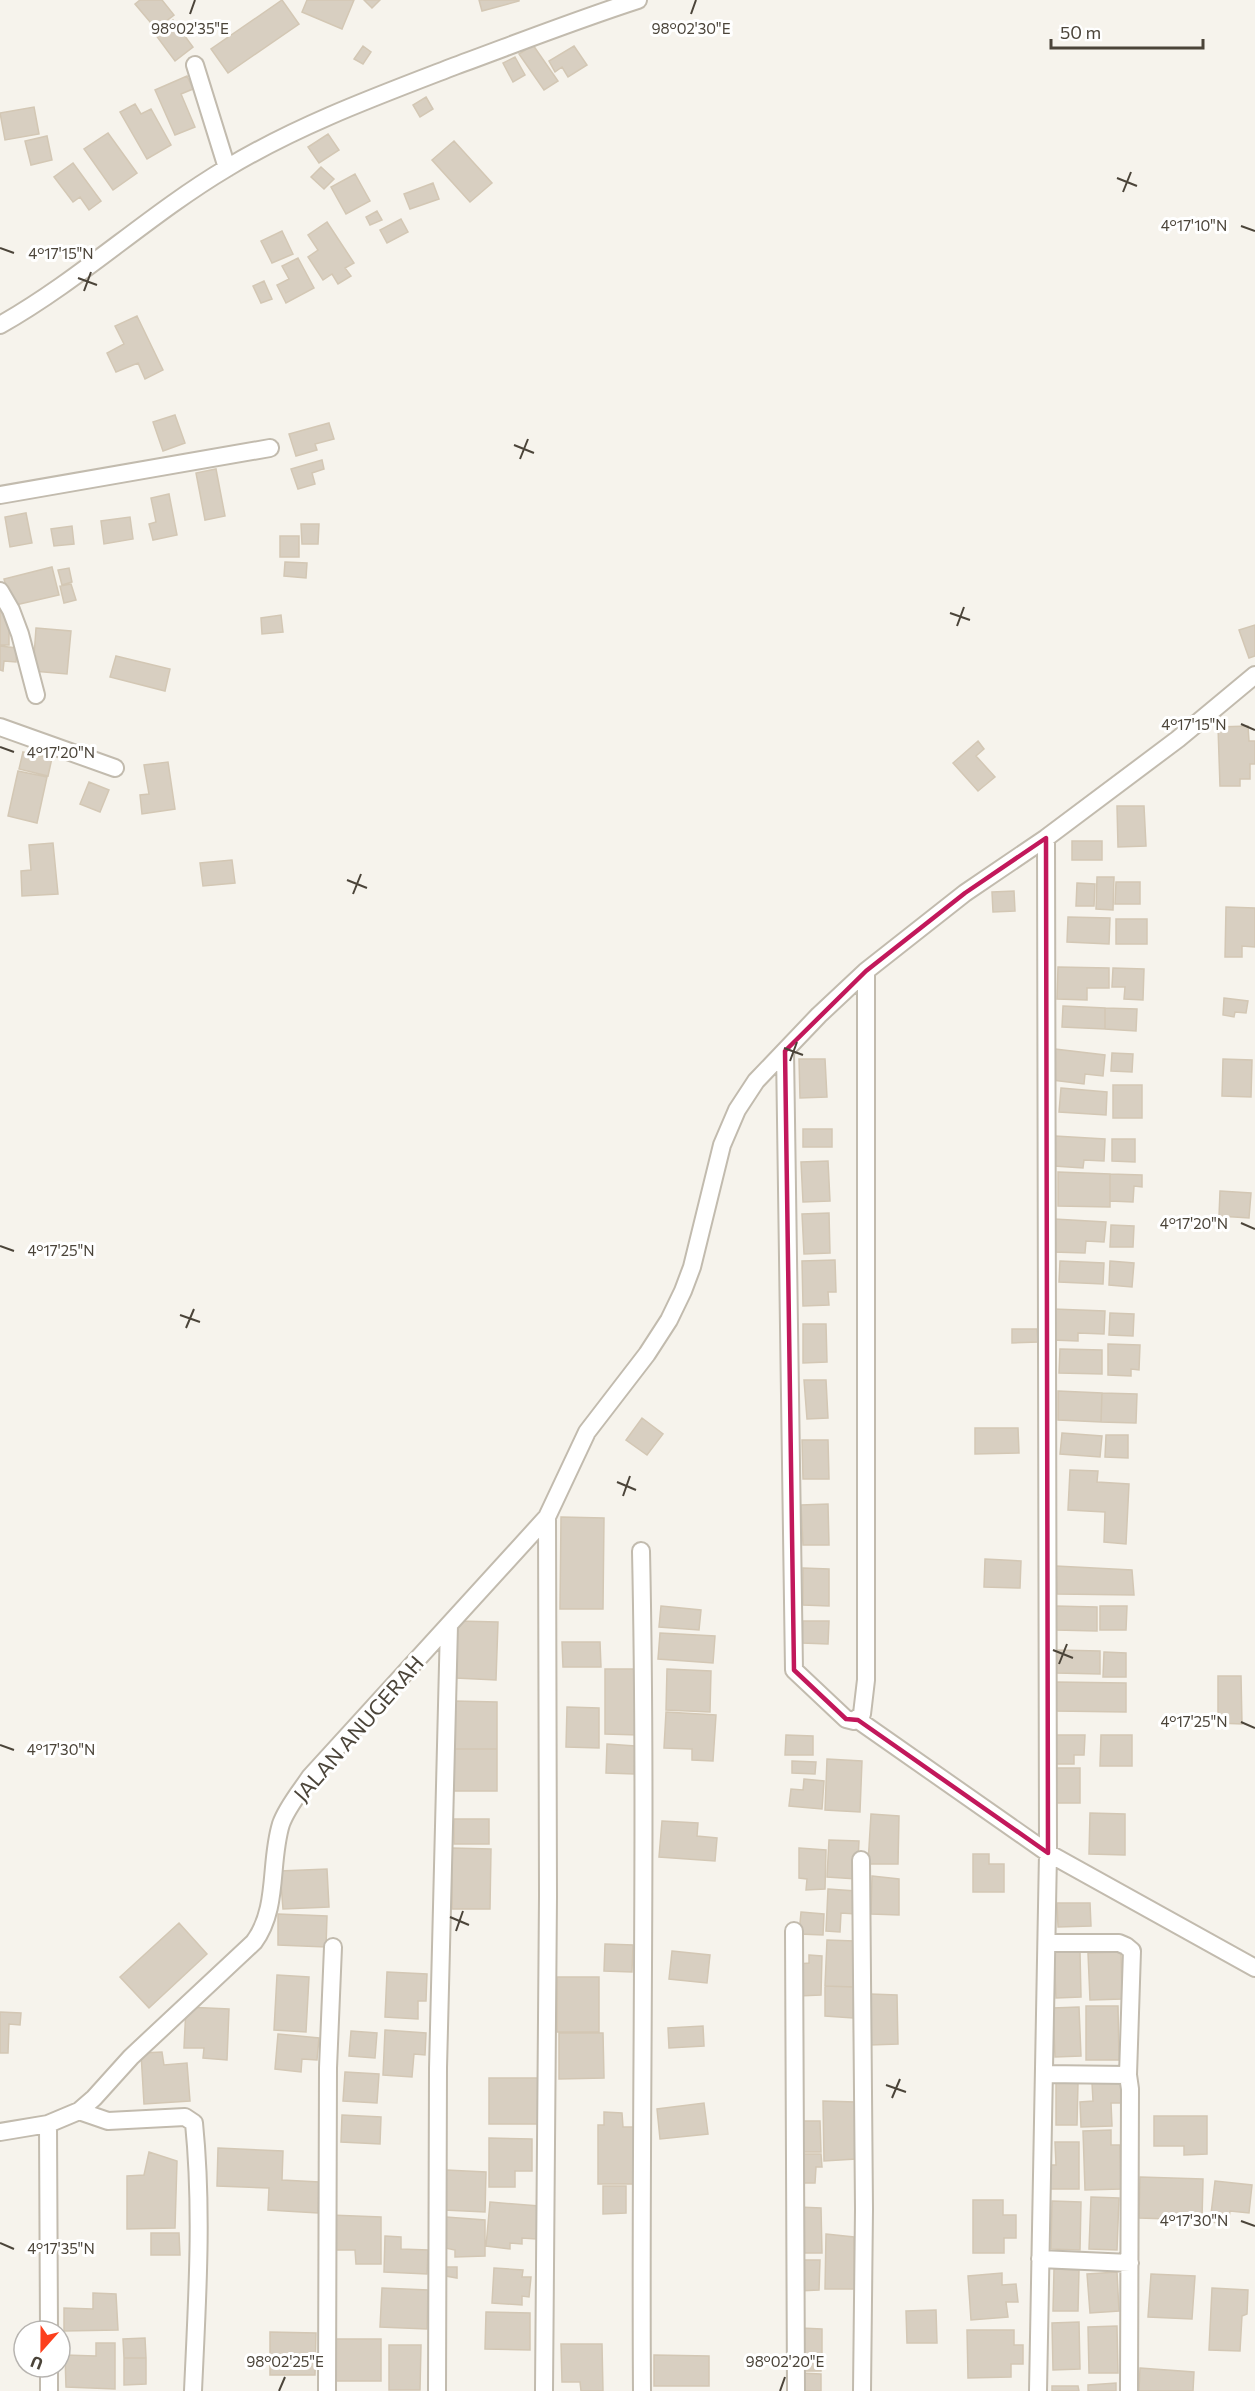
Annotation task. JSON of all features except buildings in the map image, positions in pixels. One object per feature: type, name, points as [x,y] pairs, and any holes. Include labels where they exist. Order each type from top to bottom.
[{"type":"street","points":[[0,325],[57,288],[148,221],[227,168],[282,138],[329,116],[464,63],[638,0]]},
{"type":"street","points":[[195,65],[227,168]]},
{"type":"street","points":[[0,495],[270,448]]},
{"type":"street","points":[[0,591],[11,610],[20,634],[36,695]]},
{"type":"street","points":[[544,2391],[548,1908],[547,1516],[587,1432],[647,1354],[669,1320],[683,1291],[692,1268],[722,1145],[730,1124],[756,1081],[866,971],[965,893],[1046,838],[1178,739],[1255,675]]},
{"type":"street","points":[[0,727],[115,768]]},
{"type":"street","points":[[1038,2391],[1048,1853],[1046,838]]},
{"type":"street","points":[[858,1720],[862,1714],[866,1680],[866,971]]},
{"type":"street","points":[[785,1051],[794,1670],[846,1719],[858,1720],[1048,1853],[1255,1968]]},
{"type":"street","name":"JALAN ANUGERAH","points":[[0,2132],[48,2124],[79,2111],[131,2057],[254,1942],[266,1922],[281,1826],[290,1807],[310,1777],[547,1516]]},
{"type":"street","points":[[641,1551],[643,1656],[640,2145],[642,2391]]},
{"type":"street","points":[[437,2391],[438,2068],[449,1625]]},
{"type":"street","points":[[861,1860],[864,2209],[862,2391]]},
{"type":"street","points":[[794,1931],[796,2391]]},
{"type":"street","points":[[1047,1943],[1119,1944],[1132,1951],[1128,2075],[1131,2263],[1129,2391]]},
{"type":"street","points":[[327,2391],[327,2068],[333,1947]]},
{"type":"street","points":[[1044,2074],[1128,2075]]},
{"type":"street","points":[[79,2111],[108,2121],[185,2118],[194,2123],[198,2180],[199,2267],[193,2391]]},
{"type":"street","points":[[48,2124],[49,2319]]},
{"type":"street","points":[[1040,2259],[1131,2263]]},
{"type":"highlighted area","points":[[1046,838],[1048,1853],[858,1720],[846,1719],[794,1670],[785,1051],[866,971],[965,893]]}]
